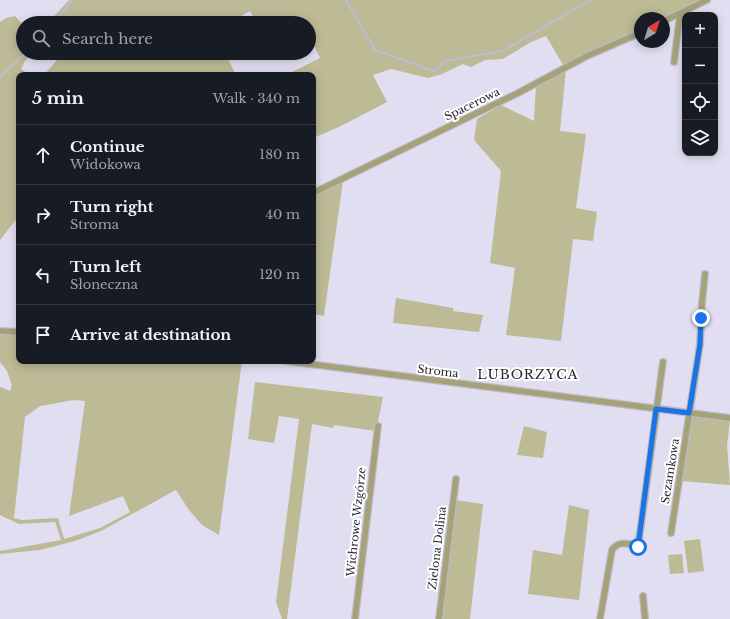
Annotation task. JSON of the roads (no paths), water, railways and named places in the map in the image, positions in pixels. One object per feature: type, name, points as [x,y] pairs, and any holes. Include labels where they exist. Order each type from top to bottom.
[{"type":"street","points":[[670,19],[707,0]]},
{"type":"street","points":[[674,62],[680,14]]},
{"type":"street","name":"Spacerowa","points":[[316,193],[587,56],[634,36]]},
{"type":"street","name":"Sezamkowa","points":[[671,533],[700,344],[705,274]]},
{"type":"street","points":[[0,331],[16,332]]},
{"type":"street","points":[[600,619],[612,550],[615,545],[620,543],[638,546],[663,362]]},
{"type":"street","name":"Stroma","points":[[309,364],[730,418]]},
{"type":"street","name":"Wichrowe Wzgórze","points":[[355,619],[378,426]]},
{"type":"street","name":"Zielona Dolina","points":[[439,619],[456,479]]},
{"type":"street","points":[[643,596],[645,619]]},
{"type":"waterway","points":[[60,16],[72,0]]},
{"type":"waterway","points":[[346,0],[375,50],[434,71],[446,61],[503,51],[590,0]]},
{"type":"waterway","points":[[0,77],[18,60]]},
{"type":"district","name":"LUBORZYCA","points":[[528,374]]}]
